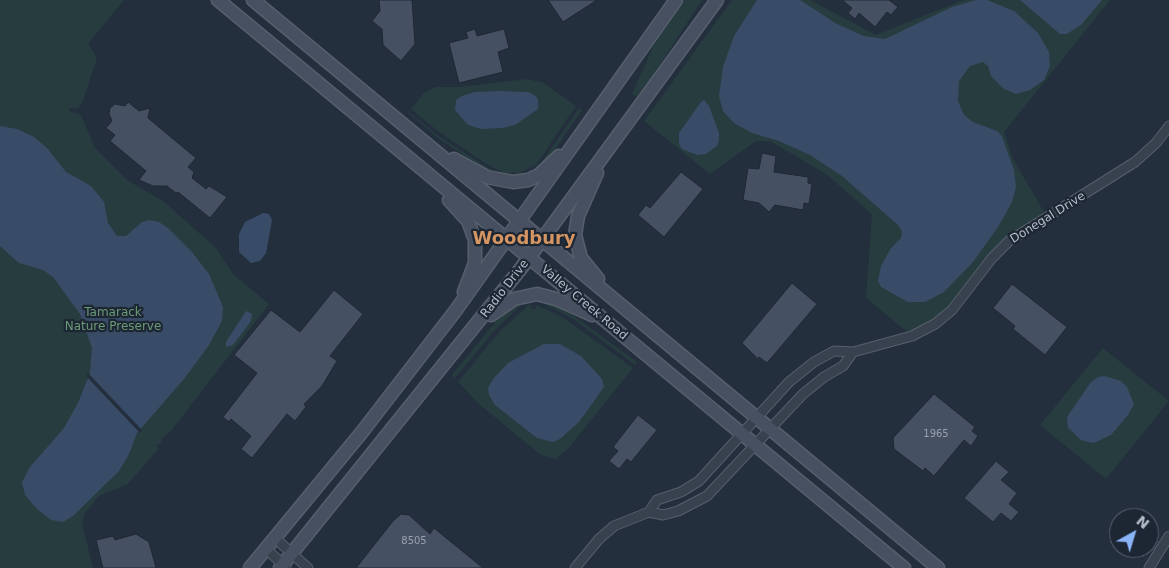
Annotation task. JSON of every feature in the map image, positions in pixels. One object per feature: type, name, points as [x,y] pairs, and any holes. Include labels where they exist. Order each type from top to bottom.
[{"type":"main road","points":[[238,16],[252,0]]},
{"type":"main road","name":"Valley Creek Road","points":[[252,0],[938,568]]},
{"type":"main road","name":"Radio Drive","points":[[250,568],[379,411],[456,310],[676,0]]},
{"type":"main road","name":"Radio Drive","points":[[283,567],[292,553],[476,326],[529,257],[717,0]]},
{"type":"main road","name":"Valley Creek Road","points":[[223,1],[238,16],[904,568]]},
{"type":"main road","points":[[417,137],[486,177],[513,182],[528,180],[539,174],[584,132]]},
{"type":"main road","points":[[607,150],[578,216],[575,238],[578,250],[585,264],[618,304]]},
{"type":"main road","points":[[403,153],[460,212],[474,234],[476,248],[474,266],[456,310]]},
{"type":"main road","points":[[476,326],[511,301],[536,294],[556,299],[610,324]]},
{"type":"street","name":"Donegal Drive","points":[[649,512],[657,500],[681,492],[699,481],[789,382],[814,362],[834,351],[853,352],[912,336],[935,324],[960,301],[992,258],[1009,241],[1135,162],[1156,143],[1169,126]]},
{"type":"street","points":[[575,568],[606,531],[621,522],[649,512],[663,515],[698,502],[716,489],[803,394],[824,377],[843,366],[853,352]]},
{"type":"street","points":[[1149,568],[1169,536]]},
{"type":"street","points":[[276,538],[308,568]]},
{"type":"street","points":[[266,549],[283,567]]},
{"type":"green space","name":"Tamarack Nature Preserve","points":[[0,0],[124,0],[88,44],[97,58],[83,101],[78,108],[70,108],[69,111],[81,115],[95,148],[127,180],[163,201],[215,247],[234,275],[269,304],[171,431],[162,438],[161,443],[156,446],[159,448],[128,484],[99,496],[85,513],[82,523],[93,568],[0,568]]},
{"type":"green space","points":[[685,0],[702,0],[652,77],[636,97],[632,94],[657,38]]},
{"type":"green space","points":[[732,0],[810,0],[876,35],[963,0],[1110,0],[1004,132],[1013,159],[1047,217],[1009,241],[960,301],[912,336],[866,298],[872,214],[826,174],[770,141],[756,141],[710,174],[644,121]]},
{"type":"green space","points":[[527,79],[544,83],[576,106],[536,165],[519,173],[504,173],[485,163],[439,132],[411,109],[425,92],[436,87],[460,87]]},
{"type":"green space","points":[[579,108],[582,110],[547,161],[537,169]]},
{"type":"green space","points":[[409,112],[440,137],[496,173],[486,170],[441,140]]},
{"type":"green space","points":[[537,300],[561,307],[637,362],[635,365],[575,320]]},
{"type":"green space","points":[[524,302],[493,332],[455,378],[452,375],[502,314],[512,306]]},
{"type":"green space","points":[[530,304],[532,309],[536,309],[536,305],[561,316],[633,368],[567,450],[555,459],[541,455],[480,405],[458,382],[501,330]]},
{"type":"green space","points":[[1103,348],[1169,401],[1106,479],[1040,425]]},
{"type":"water","points":[[757,0],[800,0],[837,24],[864,36],[885,39],[952,7],[976,0],[987,0],[1014,11],[1038,33],[1049,52],[1050,66],[1044,80],[1030,90],[1016,94],[1004,89],[991,76],[988,66],[983,62],[970,66],[959,81],[958,101],[964,115],[973,122],[997,131],[1002,136],[1014,170],[1016,187],[1012,202],[998,227],[973,262],[944,292],[925,302],[908,302],[881,287],[878,281],[881,266],[891,248],[901,238],[902,232],[898,225],[842,176],[810,155],[779,141],[752,133],[734,123],[723,111],[719,96],[723,67],[734,36]]},
{"type":"water","points":[[1020,0],[1102,0],[1081,25],[1067,34],[1060,34]]},
{"type":"water","points":[[475,92],[528,92],[538,99],[538,109],[515,125],[481,129],[468,125],[455,110],[456,100],[462,96]]},
{"type":"water","points":[[704,100],[709,106],[719,133],[719,140],[717,146],[706,154],[697,155],[682,149],[679,144],[679,133]]},
{"type":"water","points":[[0,126],[17,129],[34,137],[47,148],[66,172],[91,186],[104,202],[108,223],[117,236],[126,236],[142,222],[149,220],[159,222],[168,228],[191,251],[209,274],[223,307],[222,321],[209,345],[184,379],[137,433],[129,454],[119,471],[73,516],[63,522],[51,520],[37,509],[25,495],[22,482],[30,467],[64,428],[78,403],[90,373],[92,348],[80,314],[53,277],[43,270],[19,263],[0,246]]},
{"type":"water","points":[[263,213],[269,214],[272,220],[266,253],[260,261],[251,263],[239,252],[239,234],[245,222]]},
{"type":"water","points":[[246,311],[252,314],[251,321],[233,345],[226,347],[226,342]]},
{"type":"water","points":[[544,344],[560,344],[581,356],[602,379],[604,387],[579,422],[560,439],[553,442],[537,438],[495,405],[489,395],[488,388],[493,379],[508,363]]},
{"type":"water","points":[[1105,376],[1121,381],[1127,387],[1134,404],[1128,415],[1111,435],[1094,443],[1081,440],[1068,428],[1067,417],[1091,382],[1098,377]]},
{"type":"pier","points":[[87,372],[142,430],[140,433],[86,376]]},
{"type":"building","points":[[379,0],[412,0],[415,44],[401,61],[383,45],[382,29],[372,21],[380,11]]},
{"type":"building","points":[[548,0],[597,0],[563,22]]},
{"type":"building","points":[[842,0],[889,0],[898,7],[891,15],[887,12],[875,27],[859,13],[855,19],[848,13],[852,8]]},
{"type":"building","points":[[475,29],[477,36],[504,29],[509,48],[498,52],[503,72],[459,83],[449,43],[468,38],[466,32]]},
{"type":"building","points":[[128,102],[139,111],[150,108],[148,118],[196,158],[188,167],[194,172],[192,178],[206,189],[209,186],[227,197],[210,218],[178,192],[176,193],[167,186],[153,186],[139,180],[146,171],[110,141],[115,135],[106,128],[112,121],[109,114],[110,108],[115,104],[125,106]]},
{"type":"building","points":[[762,153],[776,156],[774,172],[808,177],[808,183],[812,184],[809,204],[804,203],[803,210],[775,205],[769,212],[759,203],[743,200],[748,168],[759,169]]},
{"type":"building","points":[[681,172],[703,189],[664,237],[638,215],[646,205],[650,208]]},
{"type":"building","points":[[792,283],[817,304],[767,363],[759,357],[758,359],[742,343]]},
{"type":"building","points":[[1012,284],[1067,327],[1045,355],[1013,329],[1015,326],[993,308]]},
{"type":"building","points":[[334,290],[363,314],[330,356],[337,361],[322,386],[304,404],[306,407],[295,421],[287,414],[252,458],[241,449],[251,436],[231,419],[229,422],[223,417],[257,373],[234,355],[271,310],[300,332]]},
{"type":"building","points":[[934,394],[975,427],[972,431],[978,436],[971,446],[964,440],[934,476],[925,468],[923,471],[894,449],[893,438]]},
{"type":"building","points":[[638,415],[657,430],[631,462],[627,459],[619,469],[609,461],[618,451],[613,447]]},
{"type":"building","points":[[996,461],[1009,472],[1001,480],[1017,493],[1009,504],[1019,512],[1011,521],[1001,513],[993,522],[964,498]]},
{"type":"building","points":[[401,514],[409,515],[430,534],[434,528],[483,568],[356,568],[393,521]]},
{"type":"building","points":[[136,534],[149,542],[156,568],[103,568],[96,540],[113,536],[115,540]]},
{"type":"district","name":"Woodbury","points":[[524,239]]}]
